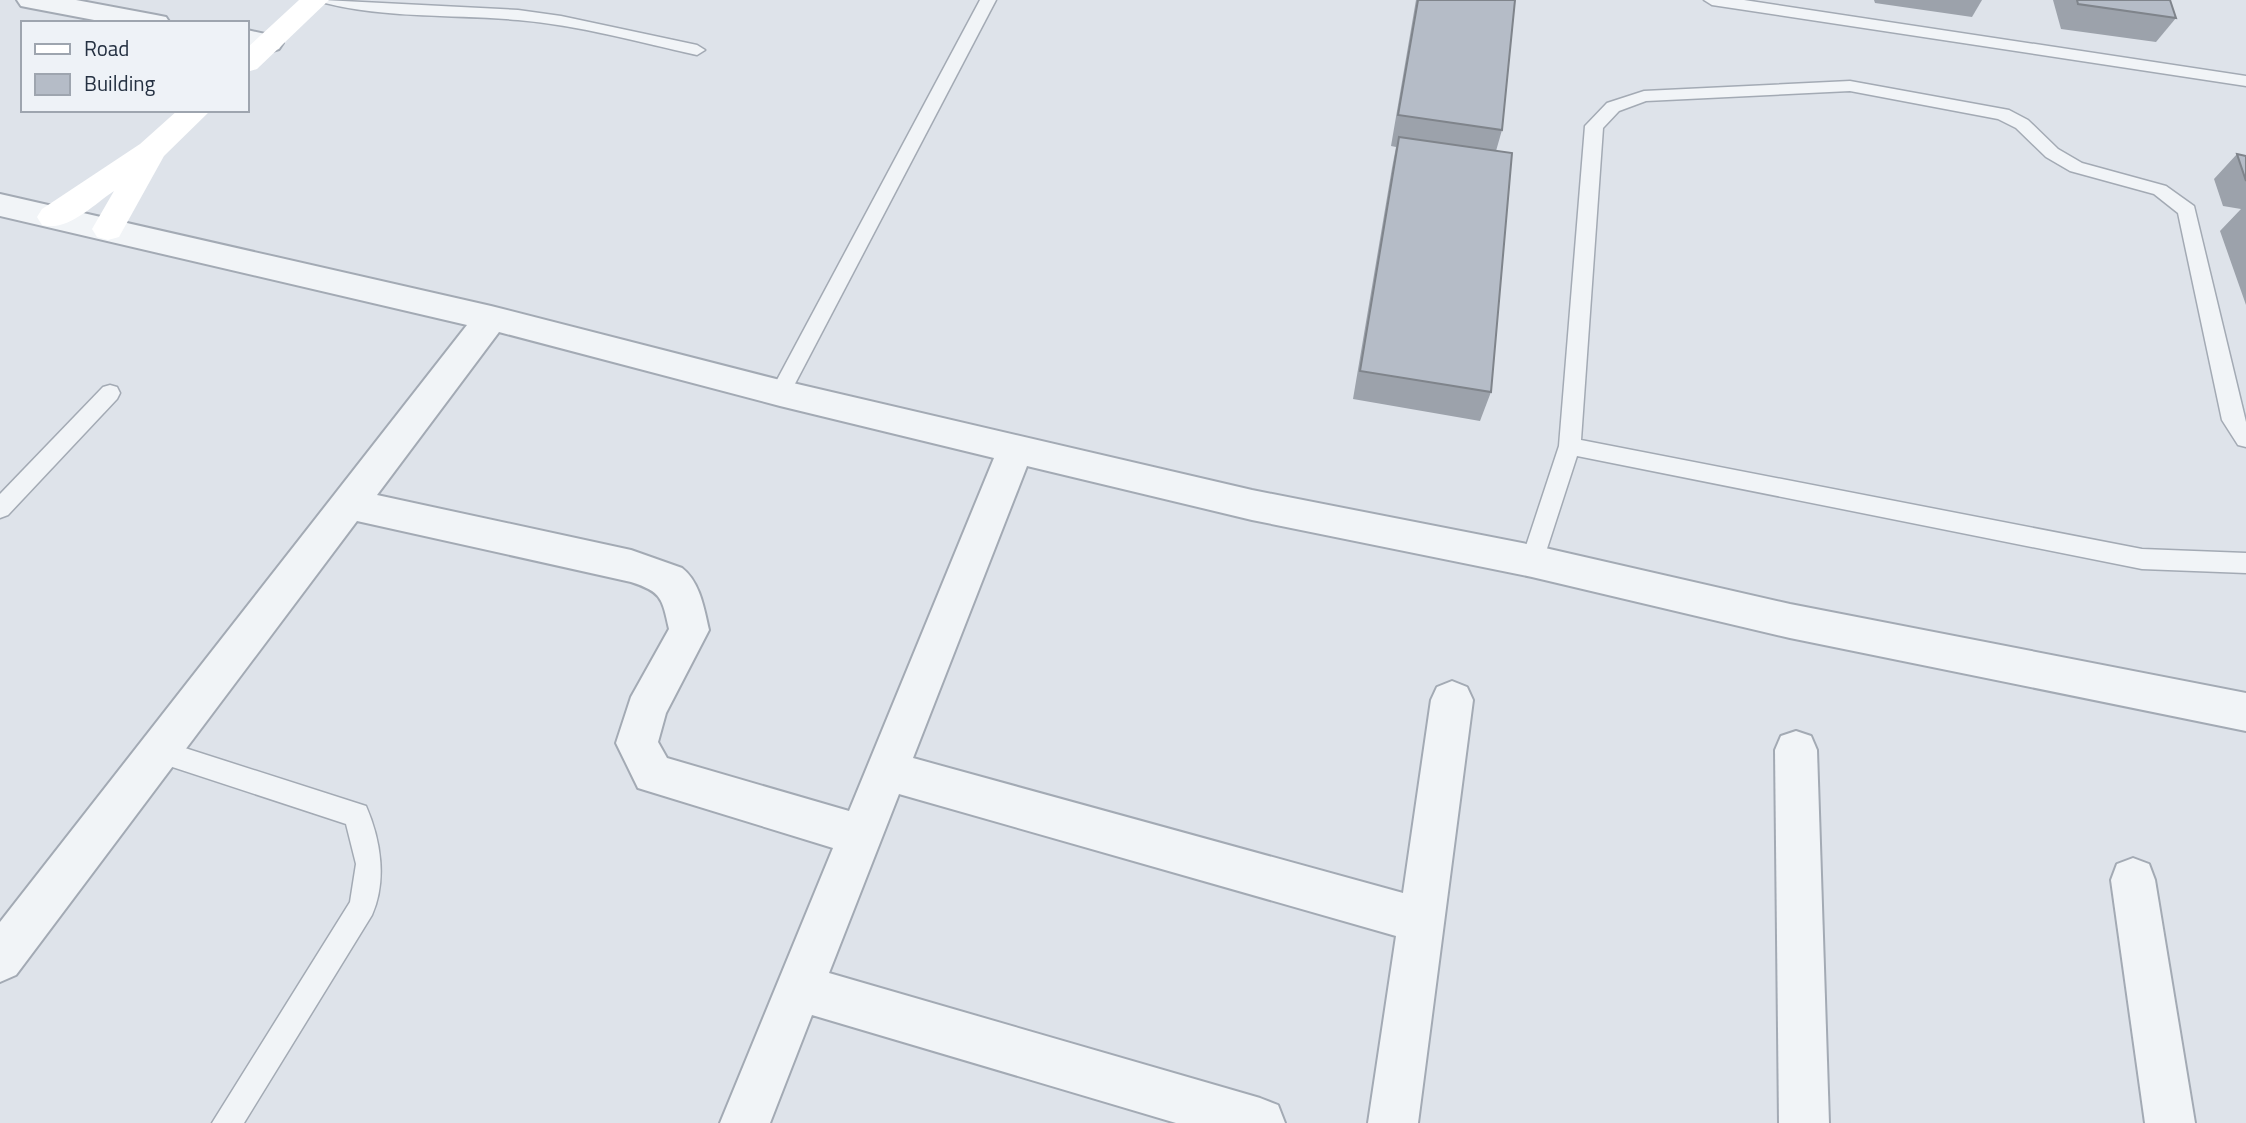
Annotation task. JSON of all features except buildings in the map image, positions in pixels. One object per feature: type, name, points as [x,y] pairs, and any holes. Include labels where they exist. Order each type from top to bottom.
[{"type":"street","points":[[31,0],[145,21]]},
{"type":"street","points":[[248,61],[258,41],[315,0]]},
{"type":"street","points":[[0,236],[27,211],[152,151],[194,112]]},
{"type":"street","points":[[108,229],[152,151]]},
{"type":"street","points":[[27,211],[491,318],[780,393],[1252,505],[1532,561],[1790,621],[2246,712]]},
{"type":"street","points":[[4,948],[160,752],[491,318]]},
{"type":"street","points":[[745,1123],[1015,450]]},
{"type":"street","points":[[349,504],[631,566],[669,578],[681,592],[689,630],[646,709],[637,743],[653,774],[860,835]]},
{"type":"street","points":[[1393,1123],[1451,700]]},
{"type":"street","points":[[1796,750],[1804,1123]]},
{"type":"street","points":[[887,771],[1419,920]]},
{"type":"street","points":[[2133,880],[2169,1123]]},
{"type":"street","points":[[799,988],[1260,1123]]},
{"type":"lane","points":[[331,0],[374,9],[518,15],[561,21],[697,50]]},
{"type":"lane","points":[[780,393],[988,0]]},
{"type":"lane","points":[[1712,0],[2246,81]]},
{"type":"lane","points":[[1532,561],[1570,446],[1594,126],[1613,107],[1644,96],[1850,86],[2003,114],[2022,124],[2052,153],[2076,167],[2160,190],[2187,210],[2233,420],[2246,439]]},
{"type":"lane","points":[[0,509],[110,393]]},
{"type":"lane","points":[[1570,446],[2142,558],[2246,563]]},
{"type":"lane","points":[[160,752],[357,815],[369,864],[363,906],[227,1123]]}]
